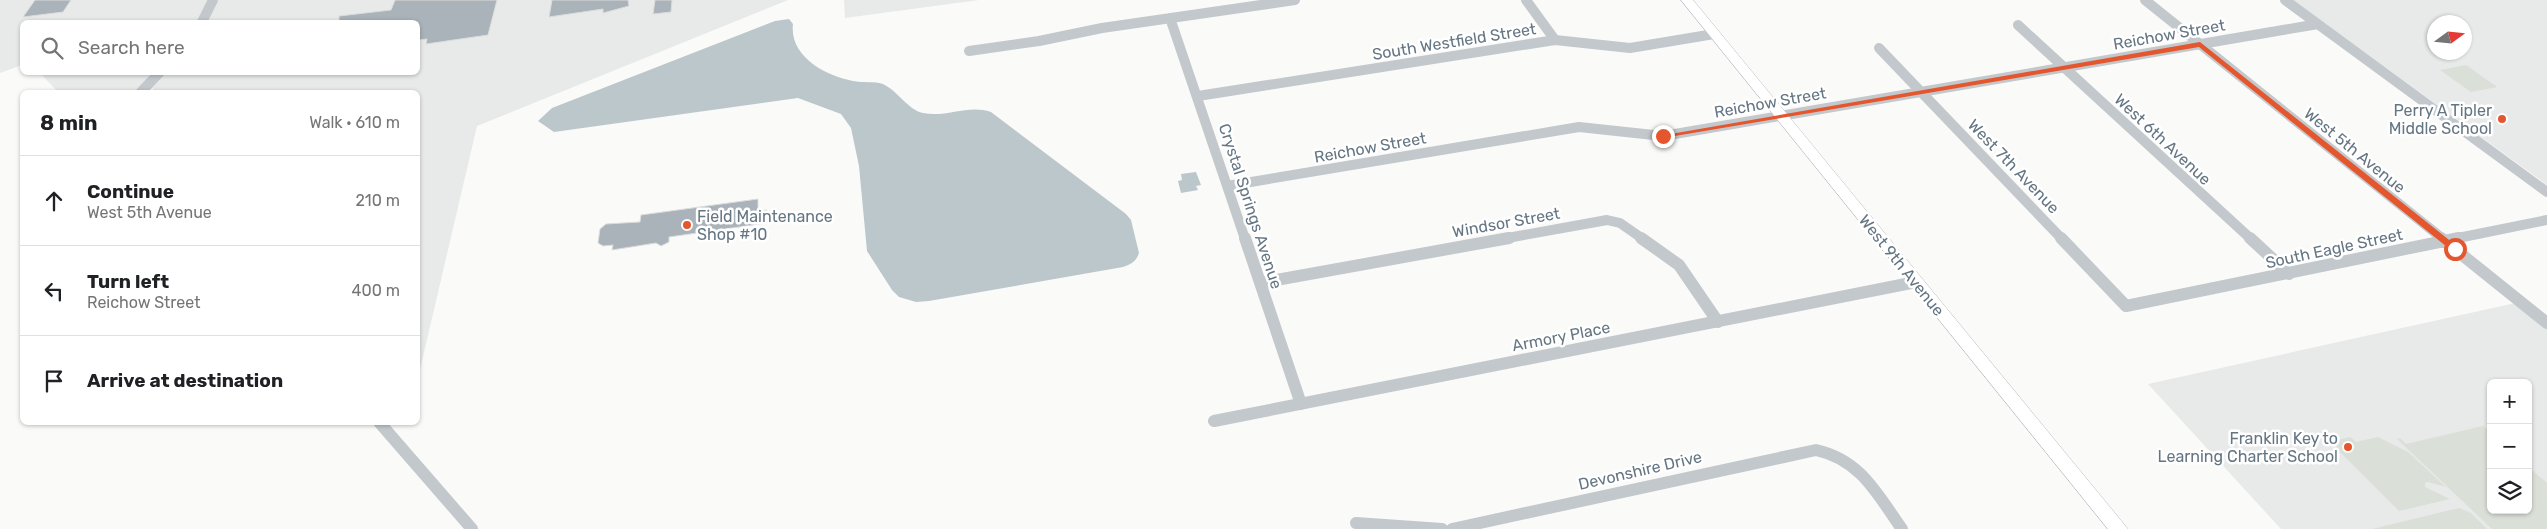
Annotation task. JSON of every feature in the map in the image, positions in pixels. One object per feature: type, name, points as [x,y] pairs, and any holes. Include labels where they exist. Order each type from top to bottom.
[{"type":"main road","name":"West 9th Avenue","points":[[1687,0],[2119,529]]},
{"type":"street","points":[[203,20],[213,0]]},
{"type":"street","points":[[970,51],[1170,18],[1295,0]]},
{"type":"street","points":[[1526,0],[1555,40]]},
{"type":"street","name":"West 5th Avenue","points":[[2146,0],[2547,323]]},
{"type":"street","points":[[2285,0],[2547,192]]},
{"type":"street","name":"Crystal Springs Avenue","points":[[1170,18],[1301,404]]},
{"type":"street","name":"Reichow Street","points":[[1227,186],[1579,127],[1663,136],[2318,24]]},
{"type":"street","name":"West 6th Avenue","points":[[2018,25],[2289,274]]},
{"type":"street","name":"South Westfield Street","points":[[1198,96],[1555,40],[1630,48],[1714,34]]},
{"type":"street","name":"West 7th Avenue","points":[[1879,48],[2126,306]]},
{"type":"street","points":[[143,90],[157,75]]},
{"type":"street","name":"Windsor Street","points":[[1260,283],[1607,220],[1620,223],[1679,265],[1718,322]]},
{"type":"street","name":"South Eagle Street","points":[[2126,306],[2547,220]]},
{"type":"street","name":"Armory Place","points":[[1214,422],[1916,282]]},
{"type":"street","points":[[382,425],[472,529]]},
{"type":"street","name":"Devonshire Drive","points":[[1459,529],[1805,452],[1822,451],[1837,455],[1855,465],[1902,529]]},
{"type":"street","points":[[1356,523],[1442,529]]},
{"type":"shaded area","points":[[0,0],[788,0],[477,126],[420,369],[420,90],[152,90],[154,88],[143,90],[56,90],[42,75],[420,75],[420,20],[20,20],[20,66],[0,73]]},
{"type":"shaded area","points":[[844,0],[979,0],[845,18]]},
{"type":"shaded area","name":"Perry A Tipler Middle School","points":[[2293,0],[2547,0],[2547,185]]},
{"type":"shaded area","points":[[789,19],[793,24],[793,35],[797,46],[803,55],[811,63],[831,74],[853,81],[883,84],[913,108],[923,113],[940,114],[974,109],[991,112],[1126,214],[1131,220],[1139,253],[1135,261],[1123,267],[916,302],[899,297],[892,290],[867,251],[859,166],[851,128],[841,114],[798,98],[554,132],[538,121],[552,108],[775,21]]},
{"type":"shaded area","points":[[2466,65],[2497,87],[2471,92],[2440,70]]},
{"type":"shaded area","points":[[1196,172],[1201,185],[1196,186],[1198,190],[1181,193],[1178,181],[1182,180],[1181,174]]},
{"type":"shaded area","name":"Franklin Key to Learning Charter School","points":[[2520,302],[2547,323],[2547,529],[2281,529],[2148,384]]},
{"type":"shaded area","points":[[2483,426],[2487,430],[2487,514],[2532,514],[2532,470],[2547,483],[2547,529],[2492,529],[2397,439],[2400,438],[2406,444]]},
{"type":"shaded area","points":[[2350,437],[2356,442],[2378,437],[2408,452],[2446,487],[2428,482],[2425,483],[2425,487],[2450,499],[2399,511],[2330,442]]},
{"type":"shaded area","points":[[2459,508],[2471,513],[2487,529],[2372,529]]},
{"type":"building","points":[[35,0],[71,0],[63,12],[23,17]]},
{"type":"building","points":[[395,0],[497,0],[488,35],[426,44],[427,39],[420,40],[420,20],[339,20],[339,16],[391,10]]},
{"type":"building","points":[[552,0],[628,0],[629,6],[603,13],[603,9],[549,17]]},
{"type":"building","points":[[655,0],[672,0],[671,12],[653,14]]},
{"type":"building","name":"Field Maintenance Shop #10","points":[[758,199],[758,211],[767,210],[767,223],[669,237],[669,242],[661,246],[656,243],[612,250],[613,245],[603,246],[598,243],[600,229],[606,224],[640,222],[641,215]]},
{"type":"place","name":"Perry A Tipler Middle School","points":[[2502,119]]},
{"type":"place","name":"Field Maintenance Shop #10","points":[[687,225]]},
{"type":"place","name":"Franklin Key to Learning Charter School","points":[[2348,447]]},
{"type":"route","points":[[1663,136],[2200,44],[2455,249]]}]
